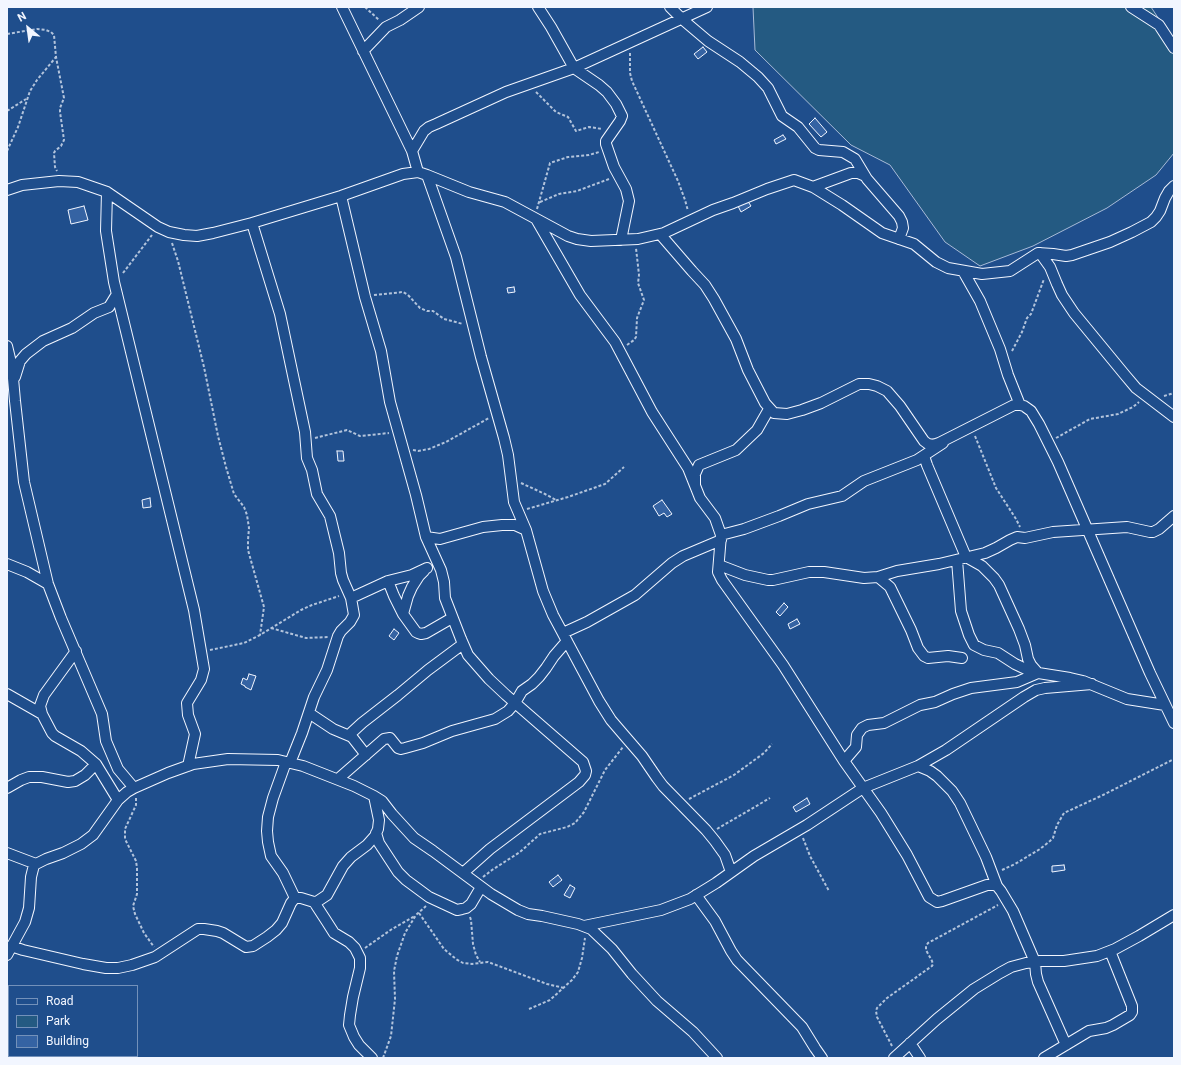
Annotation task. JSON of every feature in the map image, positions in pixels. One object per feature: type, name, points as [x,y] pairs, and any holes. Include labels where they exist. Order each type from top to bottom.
[{"type":"street","points":[[342,7],[423,174],[456,257],[505,444],[514,502],[526,530],[543,591],[565,637],[611,720],[642,756],[663,786],[709,833],[724,855],[731,872]]},
{"type":"street","points":[[363,50],[386,27],[419,7]]},
{"type":"street","points":[[538,7],[574,68],[607,92],[616,104],[622,116],[606,141],[610,156],[626,189],[629,201],[621,240]]},
{"type":"street","points":[[670,7],[708,41],[740,62],[758,77],[768,88],[782,116],[798,127],[815,148],[819,150],[840,151],[855,159],[865,176],[902,222],[903,228],[899,239]]},
{"type":"street","points":[[412,151],[421,135],[429,127],[506,92],[574,68],[707,7]]},
{"type":"street","points":[[1131,7],[1159,25],[1174,48]]},
{"type":"street","points":[[813,187],[854,172],[865,176]]},
{"type":"street","points":[[7,190],[22,185],[59,181],[78,182],[107,192],[158,227],[169,232],[197,236],[252,223],[341,196],[404,174],[423,174],[468,192],[505,202],[568,236],[591,241],[638,239],[660,234],[767,188],[790,181],[799,181],[813,187],[842,205],[882,233],[914,244],[936,262],[948,268],[982,274],[1010,271],[1036,254],[1040,253],[1072,256],[1132,232],[1156,217],[1169,191],[1174,186]]},
{"type":"street","points":[[107,192],[106,231],[114,282],[192,602],[204,669],[198,687],[187,706],[190,721],[196,734],[188,766]]},
{"type":"street","points":[[341,196],[365,297],[381,351],[390,402],[426,537],[440,570],[452,618],[463,644],[468,655],[495,685],[583,762],[586,771],[585,775],[579,782],[490,849],[463,873]]},
{"type":"street","points":[[535,218],[580,295],[618,349],[652,412],[688,468],[700,498],[715,518],[721,538],[718,572],[722,580],[783,665],[844,761],[881,813],[907,855],[929,897],[937,902],[987,885],[997,886]]},
{"type":"street","points":[[252,223],[280,314],[306,440],[307,458],[312,470],[317,494],[330,516],[339,554],[341,573],[350,596],[354,615],[338,636],[327,670],[314,697],[309,714],[273,798],[267,821],[268,842],[271,856],[283,874],[295,898]]},
{"type":"street","points":[[660,234],[705,285],[714,299],[736,339],[748,370],[769,409],[774,413],[787,414],[821,403],[859,384],[869,384],[887,391],[900,406],[924,441],[928,444],[933,444],[939,443],[1014,405],[1020,405],[1028,408],[1048,443],[1174,723]]},
{"type":"street","points":[[1040,253],[1049,265],[1062,295],[1074,313],[1136,388],[1174,417]]},
{"type":"street","points":[[962,271],[980,302],[1000,349],[1008,375],[1020,405]]},
{"type":"street","points":[[13,382],[20,361],[26,354],[43,341],[67,330],[94,313],[110,307],[117,294]]},
{"type":"street","points":[[7,346],[13,382],[24,482],[48,584],[102,714],[106,741],[118,768],[136,787]]},
{"type":"street","points":[[695,486],[695,474],[699,465],[736,450],[757,430],[769,409]]},
{"type":"street","points":[[338,779],[384,739],[390,738],[398,748],[401,749],[423,743],[452,731],[495,719],[508,711],[522,691],[539,677],[565,637],[587,622],[635,595],[672,563],[683,556],[721,538],[808,504],[842,496],[864,481],[924,456],[953,435]]},
{"type":"street","points":[[924,456],[961,559],[961,611],[974,645],[980,649],[998,653],[1027,670],[1070,678],[1092,684],[1127,699],[1165,705]]},
{"type":"street","points":[[719,565],[745,575],[768,580],[809,572],[824,572],[864,578],[878,578],[897,571],[939,564],[985,552],[1013,538],[1025,538],[1053,532],[1127,527],[1153,532],[1159,529],[1174,516]]},
{"type":"street","points":[[426,537],[440,539],[483,527],[502,525],[515,525],[526,530]]},
{"type":"street","points":[[403,614],[412,587],[432,561],[433,554]]},
{"type":"street","points":[[961,559],[982,566],[999,585],[1020,628],[1028,659],[1038,673]]},
{"type":"street","points":[[7,564],[27,572],[48,584]]},
{"type":"street","points":[[350,596],[388,581],[412,575],[427,568]]},
{"type":"street","points":[[878,578],[890,588],[911,630],[918,648],[924,656],[928,658],[948,656],[962,658]]},
{"type":"street","points":[[388,581],[403,614],[416,632],[421,634],[426,633],[452,618]]},
{"type":"street","points":[[349,735],[428,670],[463,644]]},
{"type":"street","points":[[76,651],[44,695],[40,706],[42,714],[52,733],[81,751],[96,764],[118,800]]},
{"type":"street","points":[[844,761],[856,747],[857,735],[862,728],[868,725],[884,723],[920,705],[935,702],[971,688],[1017,682],[1038,673]]},
{"type":"street","points":[[585,926],[661,910],[690,899],[716,883],[754,856],[800,830],[863,788],[918,766],[961,741],[1036,690],[1092,684]]},
{"type":"street","points":[[7,694],[42,714]]},
{"type":"street","points":[[309,714],[333,729],[349,735],[356,741],[366,755]]},
{"type":"street","points":[[295,898],[291,903],[282,923],[276,930],[253,946],[246,947],[223,933],[201,929],[156,957],[118,968],[106,968],[83,964],[23,950],[9,949],[25,922],[29,908],[31,877],[33,868],[36,864],[81,844],[93,835],[118,800],[136,787],[193,764],[228,760],[278,760],[303,766],[338,779],[374,796],[382,801],[414,838],[434,850],[491,894],[523,912],[585,926],[595,932],[612,949],[632,974],[657,1001],[694,1032],[716,1058]]},
{"type":"street","points":[[7,788],[29,777],[42,777],[68,782],[75,781],[85,775],[96,764]]},
{"type":"street","points":[[918,766],[937,776],[952,791],[960,802],[986,857],[997,886],[1013,911],[1035,962],[1038,982],[1066,1045]]},
{"type":"street","points":[[295,898],[301,898],[314,902],[327,895],[343,866],[375,836],[378,829],[379,820],[374,796]]},
{"type":"street","points":[[376,833],[379,843],[398,872],[406,880],[433,899],[457,910],[466,908],[471,904],[479,885]]},
{"type":"street","points":[[7,853],[36,864]]},
{"type":"street","points":[[696,895],[715,921],[737,960],[802,1027],[822,1058]]},
{"type":"street","points":[[314,902],[334,933],[349,942],[357,952],[361,963],[353,997],[350,1024],[354,1037],[359,1045],[372,1058]]},
{"type":"street","points":[[895,1057],[937,1019],[974,989],[1011,967],[1026,962],[1080,959],[1097,956],[1139,936],[1174,915]]},
{"type":"street","points":[[1044,1058],[1090,1031],[1113,1025],[1130,1015],[1132,1012],[1132,1006],[1110,951]]},
{"type":"street","points":[[910,1044],[920,1058]]},
{"type":"path","points":[[365,7],[386,27]]},
{"type":"path","points":[[7,34],[37,29],[46,30],[54,35],[56,57],[64,98],[60,108],[64,140],[61,146],[55,150],[54,153],[55,168],[71,182]]},
{"type":"path","points":[[630,42],[630,73],[683,192],[690,221]]},
{"type":"path","points":[[7,151],[18,127],[30,91],[56,57]]},
{"type":"path","points":[[527,85],[556,112],[568,117],[576,131],[589,127],[614,129]]},
{"type":"path","points":[[7,111],[28,99]]},
{"type":"path","points":[[535,218],[550,163],[568,157],[589,155],[607,148]]},
{"type":"path","points":[[540,202],[559,194],[577,191],[619,176]]},
{"type":"path","points":[[114,282],[158,227]]},
{"type":"path","points":[[169,232],[178,261],[204,368],[226,467],[234,494],[244,507],[247,515],[249,528],[248,550],[264,607],[260,635]]},
{"type":"path","points":[[618,349],[627,346],[636,337],[637,318],[644,300],[638,283],[639,275],[636,250],[638,239]]},
{"type":"path","points":[[1003,360],[1018,341],[1027,318],[1031,314],[1041,290],[1049,265]]},
{"type":"path","points":[[365,297],[403,292],[408,295],[420,308],[427,311],[433,311],[444,319],[474,329]]},
{"type":"path","points":[[1048,443],[1090,419],[1110,416],[1126,411],[1138,403],[1146,395]]},
{"type":"path","points":[[402,446],[418,450],[429,449],[446,442],[490,417],[496,411]]},
{"type":"path","points":[[972,426],[996,488],[1016,519],[1025,538]]},
{"type":"path","points":[[306,440],[347,430],[360,436],[398,432]]},
{"type":"path","points":[[518,512],[605,484],[624,467]]},
{"type":"path","points":[[511,478],[556,500]]},
{"type":"path","points":[[201,652],[244,643],[312,605],[350,596]]},
{"type":"path","points":[[271,628],[306,638],[338,636]]},
{"type":"path","points":[[479,885],[492,870],[520,852],[540,834],[567,827],[575,823],[584,812],[604,770],[628,740]]},
{"type":"path","points":[[681,804],[734,774],[764,753],[772,744]]},
{"type":"path","points":[[993,874],[1024,859],[1050,841],[1053,838],[1064,813],[1174,759]]},
{"type":"path","points":[[136,787],[136,805],[125,829],[125,839],[136,861],[137,868],[138,885],[133,906],[144,933],[159,955]]},
{"type":"path","points":[[709,833],[770,798]]},
{"type":"path","points":[[800,830],[810,856],[829,891]]},
{"type":"path","points":[[357,952],[419,913],[433,899]]},
{"type":"path","points":[[895,1057],[877,1017],[877,1008],[886,998],[932,966],[932,961],[926,950],[928,943],[1007,901]]},
{"type":"path","points":[[466,908],[471,920],[473,944],[480,962]]},
{"type":"path","points":[[419,913],[444,949],[450,955],[463,963],[472,964],[488,962],[547,984],[564,988]]},
{"type":"path","points":[[383,1058],[391,1036],[395,999],[394,971],[397,956],[405,933],[416,915]]},
{"type":"path","points":[[529,1010],[550,1000],[564,988],[578,972],[582,958],[585,926]]},
{"type":"green space","points":[[753,7],[1151,7],[1174,42],[1174,153],[1156,175],[1107,208],[1033,246],[980,266],[945,242],[890,165],[851,145],[755,50]]},
{"type":"building","points":[[703,47],[707,52],[698,59],[694,54]]},
{"type":"building","points":[[815,118],[827,132],[821,137],[809,124]]},
{"type":"building","points":[[783,135],[786,139],[776,144],[774,140]]},
{"type":"building","points":[[747,200],[751,206],[741,212],[738,206]]},
{"type":"building","points":[[84,206],[88,220],[71,224],[68,210]]},
{"type":"building","points":[[514,287],[515,292],[508,293],[507,288]]},
{"type":"building","points":[[337,451],[343,451],[344,461],[338,461]]},
{"type":"building","points":[[150,498],[151,507],[143,508],[142,500]]},
{"type":"building","points":[[662,500],[672,514],[667,517],[664,513],[659,516],[653,506]]},
{"type":"building","points":[[784,603],[788,607],[780,616],[776,612]]},
{"type":"building","points":[[797,619],[800,624],[790,629],[788,624]]},
{"type":"building","points":[[394,629],[399,633],[394,640],[389,636]]},
{"type":"building","points":[[249,674],[256,676],[251,690],[241,684],[243,678],[247,680]]},
{"type":"building","points":[[807,798],[810,804],[796,812],[793,807]]},
{"type":"building","points":[[1064,865],[1065,870],[1052,872],[1052,866]]},
{"type":"building","points":[[558,875],[562,880],[553,887],[549,882]]},
{"type":"building","points":[[570,885],[575,888],[570,898],[564,895]]}]
